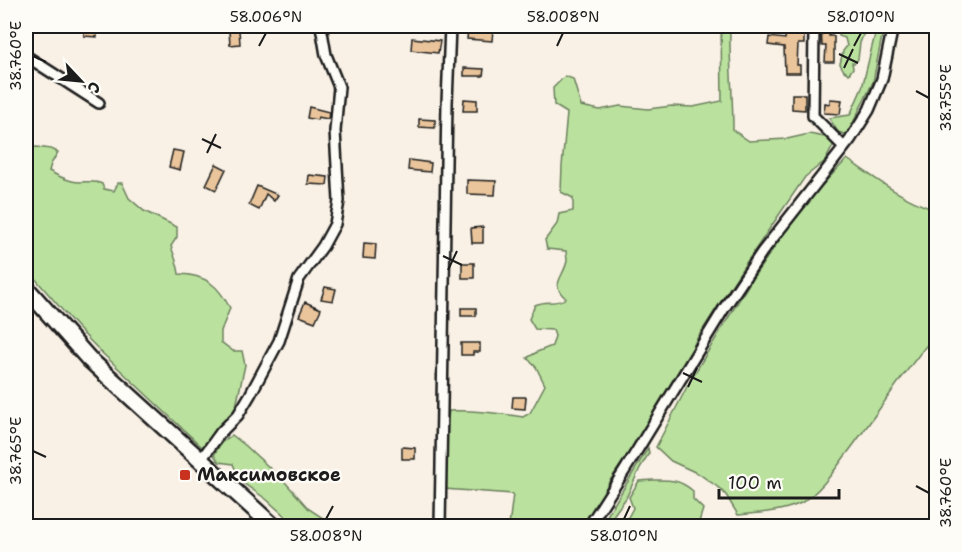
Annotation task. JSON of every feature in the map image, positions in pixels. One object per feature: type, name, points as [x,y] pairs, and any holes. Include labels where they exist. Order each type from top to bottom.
[{"type":"main road","points":[[26,288],[89,359],[273,526]]},
{"type":"street","points":[[200,461],[221,432],[238,415],[250,395],[279,341],[299,279],[323,246],[335,224],[339,201],[335,131],[339,87],[326,55],[321,26]]},
{"type":"street","points":[[440,526],[450,26]]},
{"type":"street","points":[[589,526],[731,298],[762,252],[844,147],[868,110],[882,78],[893,26]]},
{"type":"street","points":[[814,27],[813,116],[844,147]]},
{"type":"street","points":[[26,56],[99,103]]},
{"type":"green space","points":[[721,26],[730,26],[733,130],[749,141],[787,139],[809,134],[825,137],[834,144],[825,161],[805,177],[744,266],[696,340],[685,366],[649,429],[609,482],[587,523],[583,526],[509,526],[513,494],[444,489],[446,431],[449,411],[486,412],[523,417],[530,413],[545,385],[536,367],[527,358],[552,346],[555,336],[553,330],[535,329],[529,319],[535,305],[566,298],[558,285],[567,261],[566,251],[547,249],[545,240],[557,224],[559,214],[573,211],[573,198],[561,192],[567,113],[554,105],[553,88],[565,76],[573,79],[581,106],[600,110],[620,106],[648,109],[672,106],[693,107],[722,101]]},
{"type":"green space","points":[[838,26],[864,26],[866,28],[860,43],[858,59],[852,63],[853,68],[849,74],[840,64],[843,51],[847,46],[845,38],[839,36]]},
{"type":"green space","points":[[877,26],[884,26],[873,82],[847,135],[838,132],[829,118],[850,115],[862,88]]},
{"type":"green space","points":[[36,147],[58,152],[49,171],[72,181],[102,184],[104,189],[114,191],[118,183],[122,183],[129,198],[144,211],[177,227],[177,237],[171,246],[179,274],[197,276],[216,287],[230,308],[221,331],[221,342],[233,351],[242,351],[245,365],[235,411],[220,425],[211,440],[202,447],[101,352],[26,268],[26,150]]},
{"type":"green space","points":[[847,159],[901,195],[936,210],[936,334],[814,494],[801,503],[786,508],[738,515],[719,488],[699,474],[671,461],[656,447],[691,379],[750,282],[806,202]]},
{"type":"green space","points":[[232,435],[285,482],[309,509],[335,526],[296,526],[266,499],[240,481],[233,464],[219,462],[214,455],[221,443]]},
{"type":"green space","points":[[648,448],[649,453],[626,498],[605,526],[598,526],[607,516]]},
{"type":"green space","points":[[639,481],[679,482],[693,491],[693,499],[703,509],[699,522],[692,526],[626,526],[626,521],[633,508],[629,497]]},
{"type":"building","points":[[85,26],[97,26],[97,37],[84,36]]},
{"type":"building","points":[[791,26],[799,26],[798,32],[804,33],[804,44],[798,44],[797,65],[800,65],[800,73],[785,73],[784,47],[768,45],[769,37],[785,39],[786,32],[790,32]]},
{"type":"building","points":[[821,26],[829,26],[829,36],[834,36],[834,62],[825,62],[826,46],[822,46]]},
{"type":"building","points":[[468,28],[493,30],[492,41],[467,39]]},
{"type":"building","points":[[239,30],[240,44],[230,45],[229,31]]},
{"type":"building","points":[[412,38],[440,41],[438,53],[411,50]]},
{"type":"building","points":[[464,68],[484,69],[483,76],[464,76]]},
{"type":"building","points":[[792,94],[805,94],[805,110],[792,109]]},
{"type":"building","points":[[464,99],[477,100],[477,111],[463,111]]},
{"type":"building","points":[[830,99],[842,100],[840,114],[824,113],[825,103],[830,104]]},
{"type":"building","points":[[309,107],[329,112],[328,119],[307,118]]},
{"type":"building","points":[[419,119],[435,120],[435,128],[419,127]]},
{"type":"building","points":[[173,150],[184,152],[180,170],[169,167]]},
{"type":"building","points":[[409,160],[431,163],[430,172],[408,170]]},
{"type":"building","points":[[216,164],[226,169],[216,190],[206,185]]},
{"type":"building","points":[[309,175],[328,177],[327,185],[308,184]]},
{"type":"building","points":[[467,180],[496,181],[495,195],[467,194]]},
{"type":"building","points":[[257,186],[278,195],[274,201],[266,194],[259,210],[249,205]]},
{"type":"building","points":[[483,227],[483,243],[472,243],[471,228]]},
{"type":"building","points":[[364,243],[376,244],[375,259],[363,258]]},
{"type":"building","points":[[462,263],[474,263],[474,278],[462,278]]},
{"type":"building","points":[[325,287],[336,289],[333,301],[321,299]]},
{"type":"building","points":[[305,302],[321,309],[315,322],[299,316]]},
{"type":"building","points":[[461,308],[476,308],[476,316],[461,316]]},
{"type":"building","points":[[461,343],[480,343],[480,352],[473,352],[473,355],[461,355]]},
{"type":"building","points":[[513,397],[526,397],[525,409],[512,408]]},
{"type":"building","points":[[402,447],[415,448],[415,459],[402,459]]},
{"type":"place","name":"Максимовское","points":[[185,475]]}]
